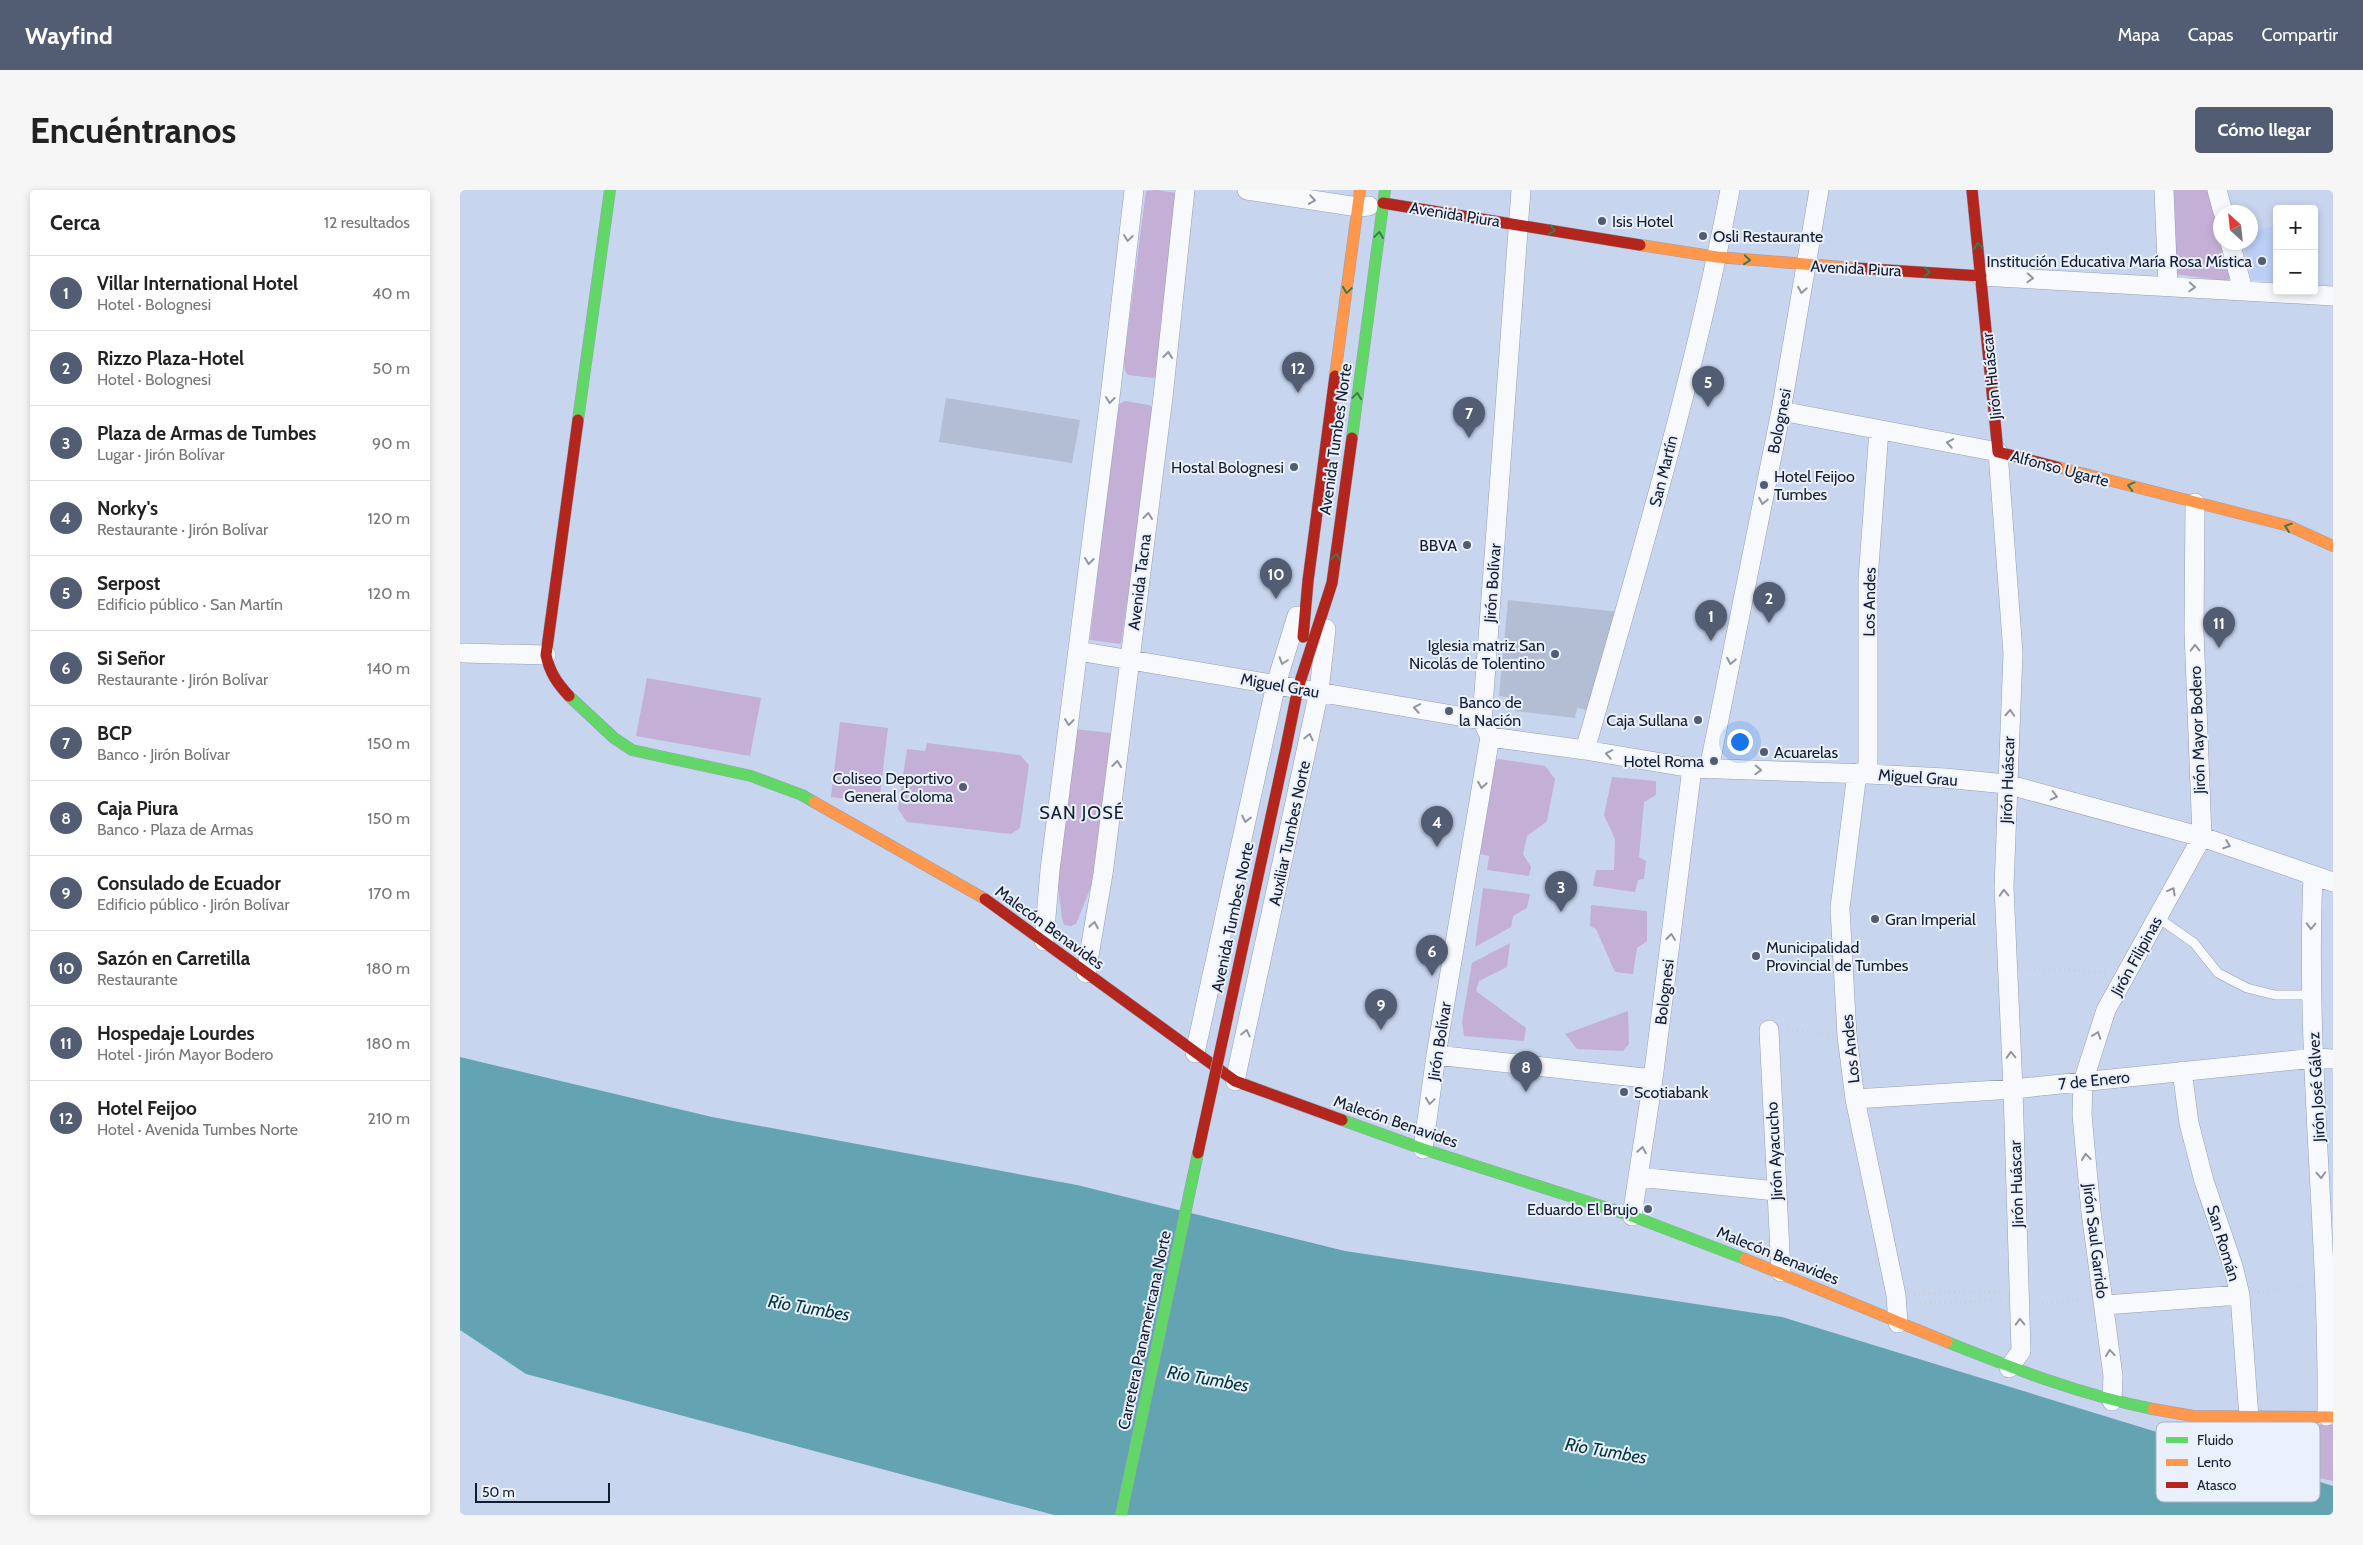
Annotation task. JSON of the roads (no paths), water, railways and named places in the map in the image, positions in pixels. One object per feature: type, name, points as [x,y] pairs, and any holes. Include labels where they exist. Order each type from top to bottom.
[{"type":"main road","points":[[546,655],[610,190]]},
{"type":"main road","name":"Jirón Huáscar","points":[[1972,190],[1998,452]]},
{"type":"main road","name":"Avenida Tumbes Norte","points":[[1198,1153],[1298,688],[1308,581],[1357,195]]},
{"type":"main road","name":"Avenida Tumbes Norte","points":[[1298,688],[1332,583],[1384,197]]},
{"type":"main road","name":"Avenida Piura","points":[[1384,197],[1517,224],[1717,257],[1806,265],[1981,276]]},
{"type":"main road","name":"Alfonso Ugarte","points":[[1998,452],[2289,526],[2333,546]]},
{"type":"main road","name":"Malecón Benavides","points":[[546,655],[549,669],[556,682],[579,707],[614,738],[632,750],[752,776],[802,796],[997,906],[1235,1081],[1424,1149],[1632,1216],[1781,1272],[1897,1308],[2009,1368],[2112,1401],[2193,1416],[2249,1418],[2330,1416]]},
{"type":"main road","name":"Carretera Panamericana Norte","points":[[1121,1515],[1198,1153]]},
{"type":"street","points":[[1044,940],[1050,870],[1134,190]]},
{"type":"street","name":"Avenida Tacna","points":[[1086,973],[1103,874],[1163,397],[1185,190]]},
{"type":"street","name":"Avenida Piura","points":[[1247,190],[1384,197]]},
{"type":"street","name":"Jirón Bolívar","points":[[1424,1149],[1436,1055],[1486,728],[1517,224],[1521,190]]},
{"type":"street","name":"San Martín","points":[[1585,750],[1647,532],[1717,257],[1730,190]]},
{"type":"street","name":"Bolognesi","points":[[1632,1216],[1701,768],[1781,411],[1818,190]]},
{"type":"street","points":[[2164,190],[2168,286]]},
{"type":"street","points":[[2217,190],[2221,205]]},
{"type":"street","points":[[2232,250],[2243,290]]},
{"type":"street","name":"Avenida Piura","points":[[1981,276],[2333,296]]},
{"type":"street","name":"Alfonso Ugarte","points":[[1781,411],[1998,452]]},
{"type":"street","name":"Los Andes","points":[[1879,430],[1868,580],[1863,773],[1840,908],[1847,1036],[1855,1099],[1897,1308]]},
{"type":"street","name":"Jirón Huáscar","points":[[1998,452],[2013,653],[2006,784],[2004,887],[2013,1088],[2021,1351],[2009,1368]]},
{"type":"street","name":"Jirón Mayor Bodero","points":[[2195,503],[2194,631],[2202,837]]},
{"type":"street","points":[[1194,1052],[1276,684],[1308,581]]},
{"type":"street","name":"Auxiliar Tumbes Norte","points":[[1235,1081],[1319,691],[1332,583]]},
{"type":"street","name":"Miguel Grau","points":[[1078,651],[1319,691],[1585,750],[1701,768],[1863,773],[2006,784],[2202,837],[2313,877],[2333,882]]},
{"type":"street","points":[[463,653],[546,655]]},
{"type":"street","name":"Jirón Filipinas","points":[[2083,1082],[2106,1010],[2202,837]]},
{"type":"street","name":"Jirón José Gálvez","points":[[2313,877],[2310,938],[2313,995],[2324,1058],[2330,1416]]},
{"type":"street","name":"Jirón Ayacucho","points":[[1769,1030],[1781,1272]]},
{"type":"street","points":[[1436,1055],[1653,1079]]},
{"type":"street","name":"7 de Enero","points":[[1855,1099],[2083,1082],[2324,1058]]},
{"type":"street","name":"San Román","points":[[2182,1071],[2188,1123],[2240,1295],[2249,1418]]},
{"type":"street","name":"Jirón Saul Garrido","points":[[2083,1082],[2084,1134],[2113,1376],[2112,1401]]},
{"type":"street","points":[[1638,1177],[1776,1190]]},
{"type":"street","points":[[2104,1302],[2240,1295]]},
{"type":"lane","points":[[2157,917],[2194,942],[2218,974],[2247,988],[2275,995],[2313,995]]},
{"type":"water","name":"Río Tumbes","points":[[460,1057],[712,1117],[1077,1185],[1345,1251],[1782,1317],[2156,1432],[2156,1502],[2320,1502],[2320,1482],[2333,1486],[2333,1515],[1054,1515],[526,1374],[460,1330]]},
{"type":"place","name":"Isis Hotel","points":[[1602,221]]},
{"type":"place","name":"Osli Restaurante","points":[[1703,236]]},
{"type":"place","name":"Institución Educativa María Rosa Mística","points":[[2262,261]]},
{"type":"place","name":"Hotel Feijoo","points":[[1298,393]]},
{"type":"place","name":"Serpost","points":[[1708,407]]},
{"type":"place","name":"BCP","points":[[1469,438]]},
{"type":"place","name":"Hostal Bolognesi","points":[[1294,467]]},
{"type":"place","name":"Hotel Feijoo Tumbes","points":[[1764,485]]},
{"type":"place","name":"BBVA","points":[[1467,545]]},
{"type":"place","name":"Sazón en Carretilla","points":[[1276,599]]},
{"type":"place","name":"Rizzo Plaza-Hotel","points":[[1769,623]]},
{"type":"place","name":"Villar International Hotel","points":[[1711,641]]},
{"type":"place","name":"Hospedaje Lourdes","points":[[2219,648]]},
{"type":"place","name":"Iglesia matriz San Nicolás de Tolentino","points":[[1555,654]]},
{"type":"place","name":"Banco de la Nación","points":[[1449,711]]},
{"type":"place","name":"Caja Sullana","points":[[1698,720]]},
{"type":"place","name":"Acuarelas","points":[[1764,752]]},
{"type":"place","name":"Hotel Roma","points":[[1714,761]]},
{"type":"place","name":"Coliseo Deportivo General Coloma","points":[[963,787]]},
{"type":"place","name":"Norky's","points":[[1437,847]]},
{"type":"place","name":"Plaza de Armas de Tumbes","points":[[1561,912]]},
{"type":"place","name":"Gran Imperial","points":[[1875,919]]},
{"type":"place","name":"Municipalidad Provincial de Tumbes","points":[[1756,956]]},
{"type":"place","name":"Si Señor","points":[[1432,976]]},
{"type":"place","name":"Consulado de Ecuador","points":[[1381,1030]]},
{"type":"place","name":"Caja Piura","points":[[1526,1092]]},
{"type":"place","name":"Scotiabank","points":[[1624,1092]]},
{"type":"place","name":"Eduardo El Brujo","points":[[1648,1209]]},
{"type":"district","name":"SAN JOSÉ","points":[[1082,813]]}]
